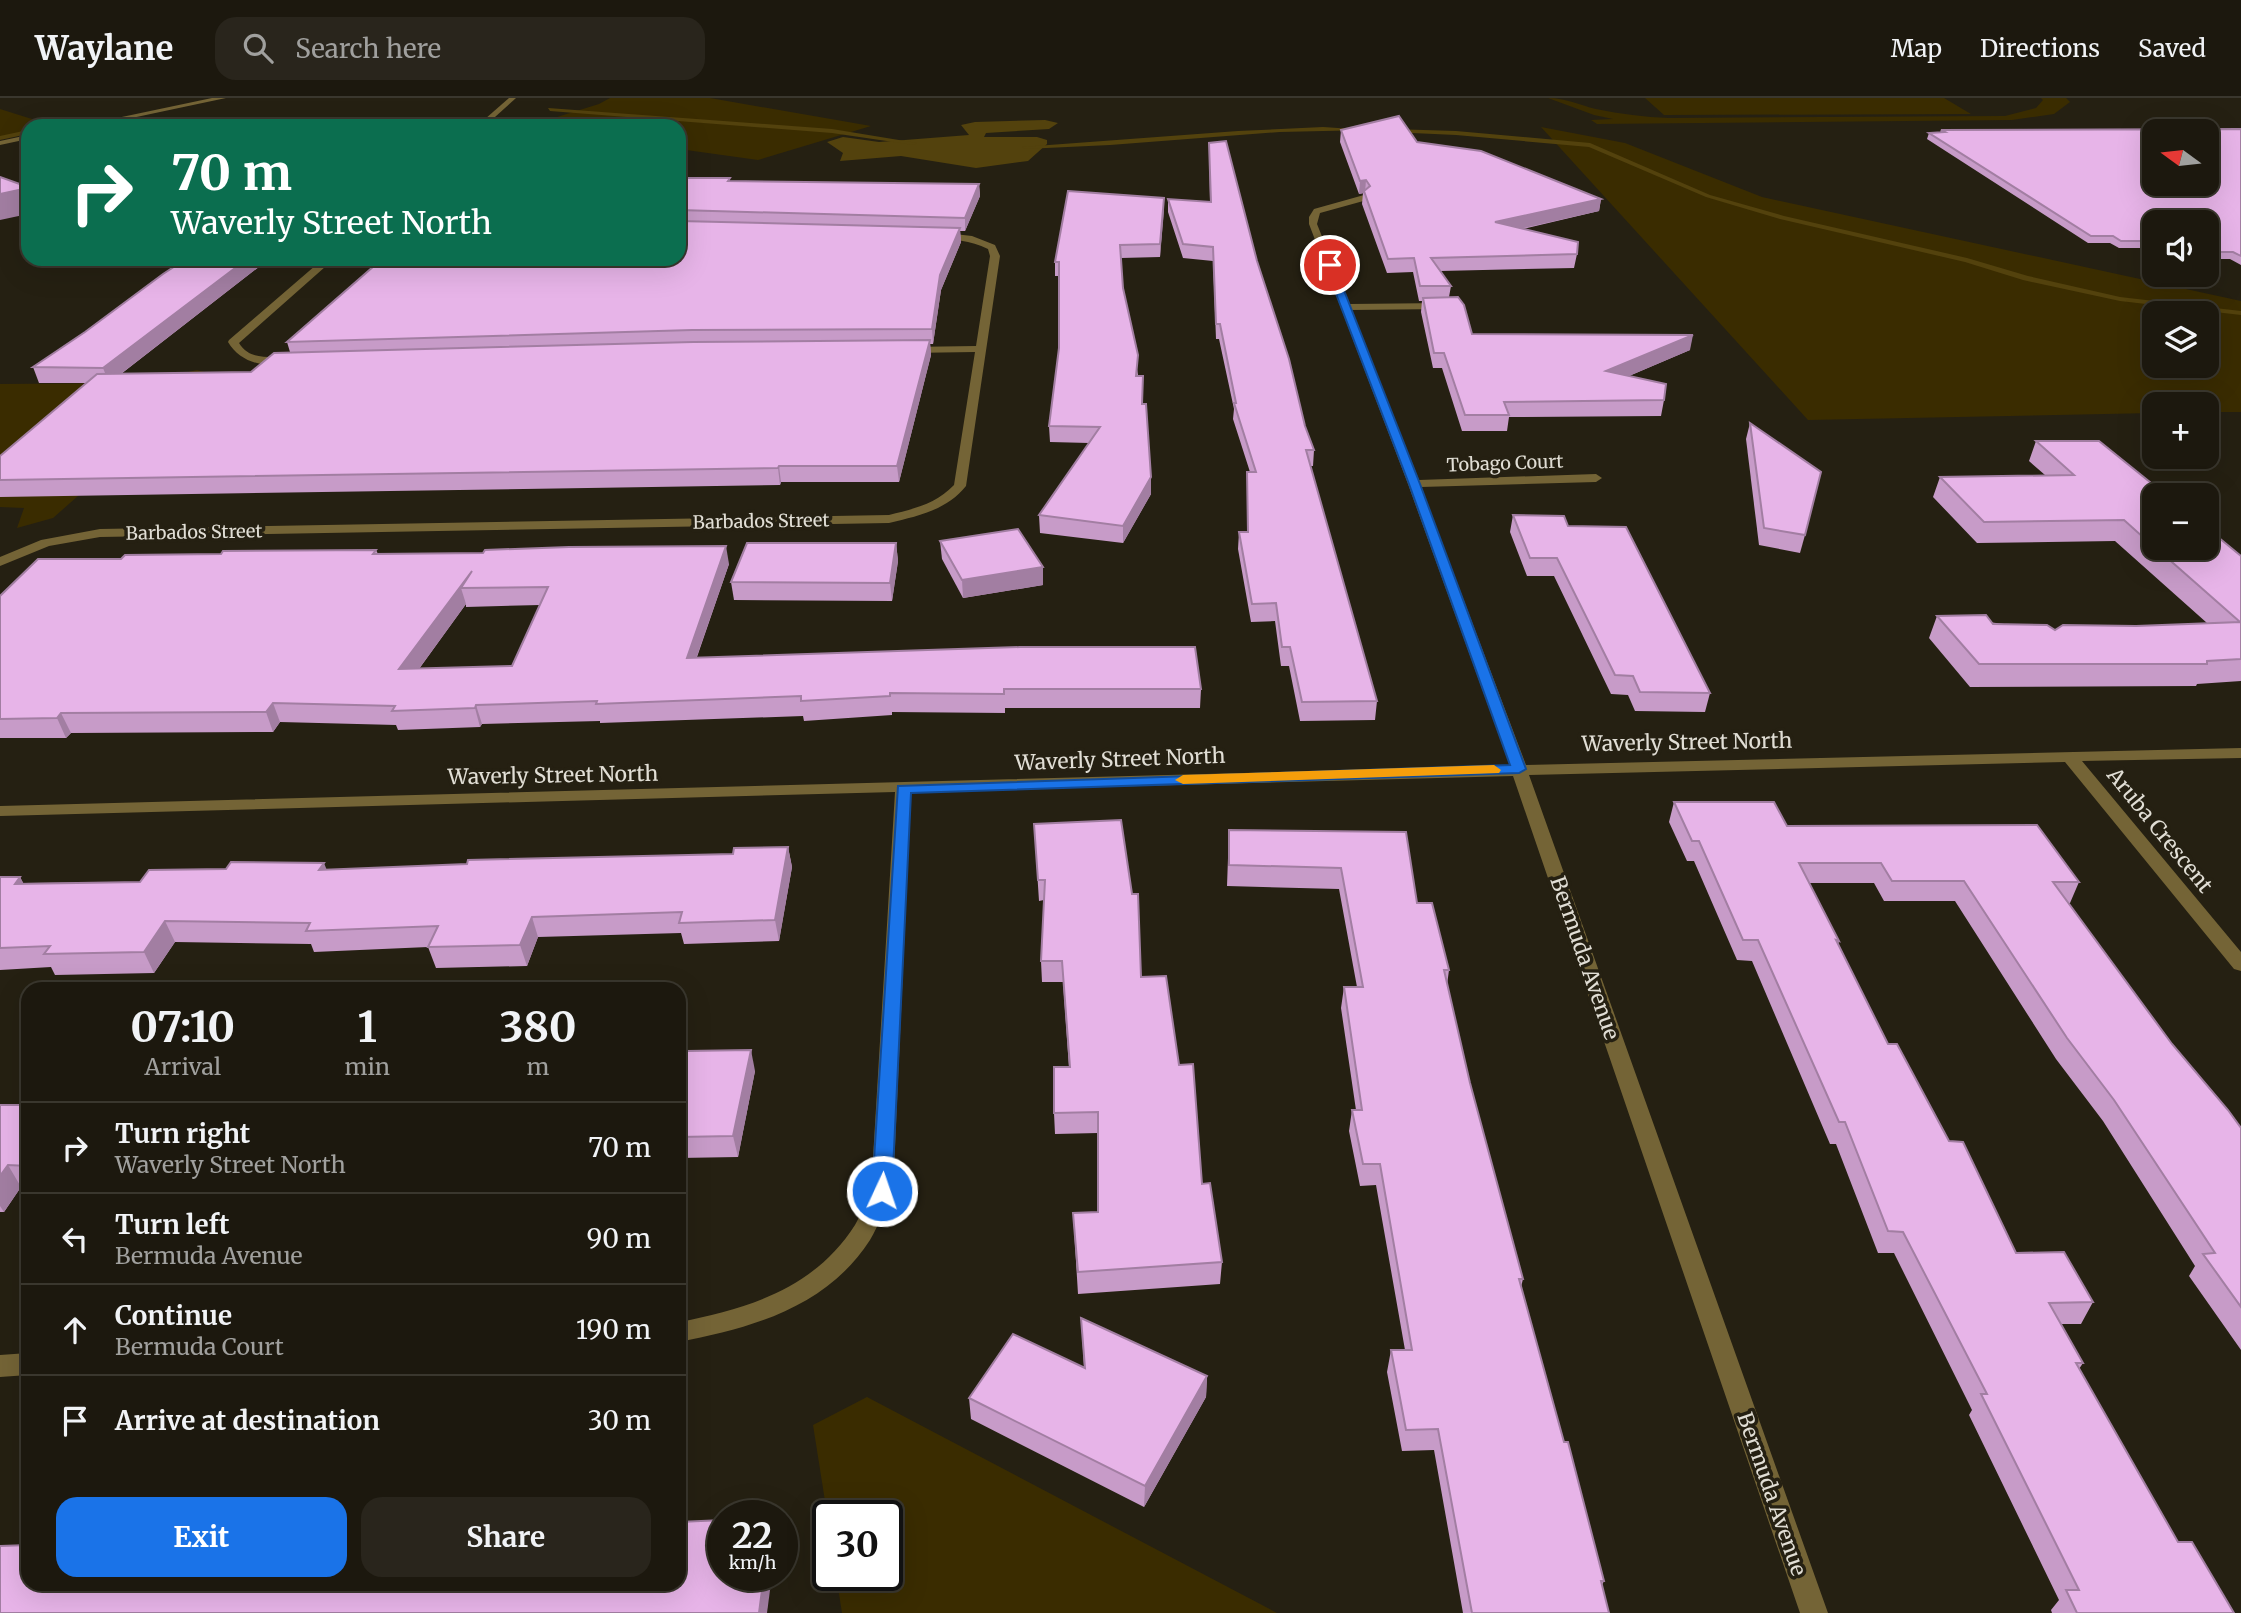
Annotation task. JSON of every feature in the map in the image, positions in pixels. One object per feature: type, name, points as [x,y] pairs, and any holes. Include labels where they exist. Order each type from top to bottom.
[{"type":"street","points":[[118,119],[223,98]]},
{"type":"street","points":[[489,119],[513,98]]},
{"type":"street","points":[[0,143],[21,138]]},
{"type":"street","name":"Bermuda Avenue","points":[[1364,198],[1317,211],[1312,217],[1313,224],[1415,484],[1519,769],[1814,1613]]},
{"type":"street","name":"Barbados Street","points":[[0,562],[46,543],[100,533],[889,519],[928,509],[950,498],[960,485],[995,256],[992,247],[964,236],[927,234]]},
{"type":"street","points":[[295,362],[255,360],[243,356],[233,342],[321,266]]},
{"type":"street","points":[[1347,307],[1460,306]]},
{"type":"street","points":[[900,350],[982,349]]},
{"type":"street","name":"Tobago Court","points":[[1415,484],[1596,478]]},
{"type":"street","name":"Waverly Street North","points":[[0,811],[903,789],[1519,769],[2241,753]]},
{"type":"street","name":"Aruba Crescent","points":[[2070,757],[2241,965]]},
{"type":"street","points":[[686,1331],[736,1322],[794,1299],[831,1272],[859,1238],[882,1191],[903,789]]},
{"type":"street","points":[[0,1366],[21,1364]]},
{"type":"shaded area","points":[[610,98],[710,98],[871,126],[758,160],[686,150],[686,119],[551,119]]},
{"type":"shaded area","points":[[1548,98],[1614,112],[1669,118],[2005,116],[2036,108],[2043,100],[2041,98],[2066,98],[2070,102],[2054,114],[2012,120],[1597,124],[1591,120],[1613,119]]},
{"type":"shaded area","points":[[1645,98],[1944,98],[1971,114],[1664,115]]},
{"type":"shaded area","points":[[0,109],[32,119],[21,119],[21,135],[0,139]]},
{"type":"shaded area","points":[[1045,120],[1058,123],[1049,129],[986,133],[984,137],[1037,137],[1047,140],[1047,144],[1028,161],[976,168],[901,156],[840,161],[843,153],[827,142],[843,137],[879,142],[969,135],[961,125],[975,122]]},
{"type":"shaded area","points":[[1541,127],[1625,143],[1762,197],[2142,280],[2142,287],[2177,287],[2241,301],[2241,412],[2219,412],[2219,392],[2142,392],[2142,413],[1808,420]]},
{"type":"shaded area","points":[[197,370],[215,375],[53,518],[17,528],[24,508],[0,507],[0,384],[140,383]]},
{"type":"shaded area","points":[[867,1397],[1277,1613],[842,1613],[839,1591],[903,1591],[903,1500],[825,1500],[813,1425]]},
{"type":"building","points":[[1399,116],[1417,142],[1481,151],[1601,199],[1495,222],[1578,242],[1577,254],[1431,258],[1451,286],[1420,286],[1414,258],[1388,259],[1364,191],[1370,186],[1366,180],[1360,181],[1341,130]]},
{"type":"building","points":[[371,118],[451,118],[450,119]]},
{"type":"building","points":[[2142,129],[2142,196],[2219,196],[2219,129],[2241,129],[2241,256],[2233,252],[2219,252],[2219,210],[2142,210],[2142,241],[2121,241],[2113,236],[2091,236],[1929,133],[1945,132],[1941,130]]},
{"type":"building","points":[[1226,141],[1257,261],[1289,359],[1305,426],[1314,450],[1306,450],[1377,701],[1302,702],[1290,647],[1282,647],[1276,603],[1252,604],[1239,532],[1248,532],[1247,472],[1256,472],[1234,403],[1220,324],[1216,324],[1213,247],[1183,244],[1168,199],[1211,202],[1209,143]]},
{"type":"building","points":[[0,177],[21,184],[21,190],[0,194]]},
{"type":"building","points":[[686,178],[730,178],[728,181],[979,184],[965,218],[686,210]]},
{"type":"building","points":[[1068,191],[1164,198],[1160,244],[1120,245],[1123,288],[1138,355],[1136,376],[1143,376],[1142,404],[1146,404],[1151,477],[1123,526],[1039,515],[1100,427],[1049,426],[1059,348],[1059,262],[1055,262]]},
{"type":"building","points":[[686,221],[960,228],[940,275],[932,329],[692,330],[287,342],[374,266],[686,266]]},
{"type":"building","points":[[175,266],[238,266],[103,368],[33,367],[85,332]]},
{"type":"building","points":[[1458,297],[1464,305],[1472,334],[1693,335],[1606,371],[1666,384],[1664,400],[1504,402],[1509,415],[1465,415],[1444,353],[1434,353],[1423,298]]},
{"type":"building","points":[[930,340],[897,466],[0,480],[0,456],[97,374],[251,372],[274,353],[693,342]]},
{"type":"building","points":[[1750,423],[1821,472],[1805,535],[1764,528]]},
{"type":"building","points":[[2036,441],[2099,441],[2151,483],[2142,483],[2142,536],[2124,520],[1984,522],[1940,477],[2074,475]]},
{"type":"building","points":[[1513,515],[1564,516],[1568,526],[1626,527],[1710,693],[1640,692],[1633,676],[1615,675],[1557,558],[1530,558]]},
{"type":"building","points":[[1018,529],[1043,567],[962,580],[940,541]]},
{"type":"building","points":[[2219,538],[2241,556],[2241,659],[2207,661],[2207,664],[1979,664],[1937,616],[1986,615],[1993,624],[2047,625],[2055,630],[2063,625],[2136,626],[2240,622],[2170,560],[2219,560]]},
{"type":"building","points":[[747,543],[896,543],[890,583],[731,582]]},
{"type":"building","points":[[726,546],[687,658],[1020,647],[1195,647],[1201,689],[1004,689],[1004,694],[890,693],[890,696],[801,701],[801,696],[596,704],[597,701],[392,711],[395,706],[273,703],[266,712],[61,713],[57,718],[0,719],[0,596],[38,559],[121,559],[125,555],[221,554],[223,551],[376,550],[373,554],[483,553],[485,550]],"holes":[[[472,571],[461,588],[548,587],[512,666],[399,669]]]},
{"type":"building","points":[[1674,802],[1774,802],[1787,826],[2037,825],[2079,882],[2053,882],[2172,1044],[2241,1128],[2241,1307],[2203,1254],[2215,1253],[2114,1100],[2067,1038],[1964,881],[1892,881],[1881,863],[1799,863],[1888,1044],[1897,1044],[1949,1141],[1963,1142],[2016,1253],[2064,1252],[2093,1302],[2049,1303],[2083,1363],[2076,1363],[2178,1542],[2192,1542],[2234,1613],[2077,1613],[2066,1590],[2079,1590],[1981,1394],[1987,1394],[1903,1232],[1888,1231],[1845,1122],[1839,1122],[1758,940],[1743,940],[1699,841],[1692,841]]},
{"type":"building","points":[[1121,820],[1132,894],[1138,894],[1141,977],[1166,976],[1179,1065],[1193,1064],[1202,1184],[1210,1183],[1222,1262],[1078,1272],[1073,1213],[1098,1212],[1098,1112],[1054,1113],[1054,1067],[1070,1067],[1062,961],[1041,961],[1045,880],[1038,880],[1034,824]]},
{"type":"building","points":[[1229,830],[1406,832],[1417,903],[1432,903],[1449,970],[1444,970],[1470,1083],[1523,1279],[1519,1279],[1564,1442],[1568,1442],[1604,1581],[1601,1581],[1609,1613],[1472,1613],[1438,1429],[1406,1430],[1391,1350],[1412,1350],[1380,1164],[1363,1164],[1352,1110],[1362,1110],[1344,987],[1363,987],[1341,868],[1229,865]]},
{"type":"building","points":[[788,847],[775,920],[679,923],[682,912],[532,917],[520,945],[428,947],[438,926],[306,931],[310,923],[165,921],[144,952],[44,954],[50,946],[0,948],[0,877],[20,877],[15,884],[140,882],[149,870],[226,869],[231,862],[324,863],[319,870],[467,864],[468,860],[733,854],[734,848]]},
{"type":"building","points":[[751,1050],[733,1136],[686,1137],[687,1051]]},
{"type":"building","points":[[0,1105],[21,1105],[21,1166],[8,1165],[0,1176]]},
{"type":"building","points":[[1081,1318],[1207,1376],[1145,1486],[969,1398],[1013,1334],[1085,1368]]},
{"type":"building","points":[[707,1521],[707,1591],[762,1591],[759,1613],[0,1613],[0,1546],[21,1545],[21,1591],[686,1591],[686,1522]]},
{"type":"waterway","points":[[550,109],[678,119]]},
{"type":"waterway","points":[[686,120],[832,131],[914,143]]},
{"type":"waterway","points":[[1025,147],[1280,130],[1365,130]]},
{"type":"waterway","points":[[1392,131],[1456,133],[1590,145],[1708,196],[1782,218],[1967,260],[2026,278],[2120,299],[2241,313]]},
{"type":"waterway","points":[[0,138],[21,134]]},
{"type":"slow traffic","points":[[1183,780],[1494,770]]},
{"type":"route","points":[[882,1191],[903,789],[1519,769],[1415,484],[1330,265]]}]
